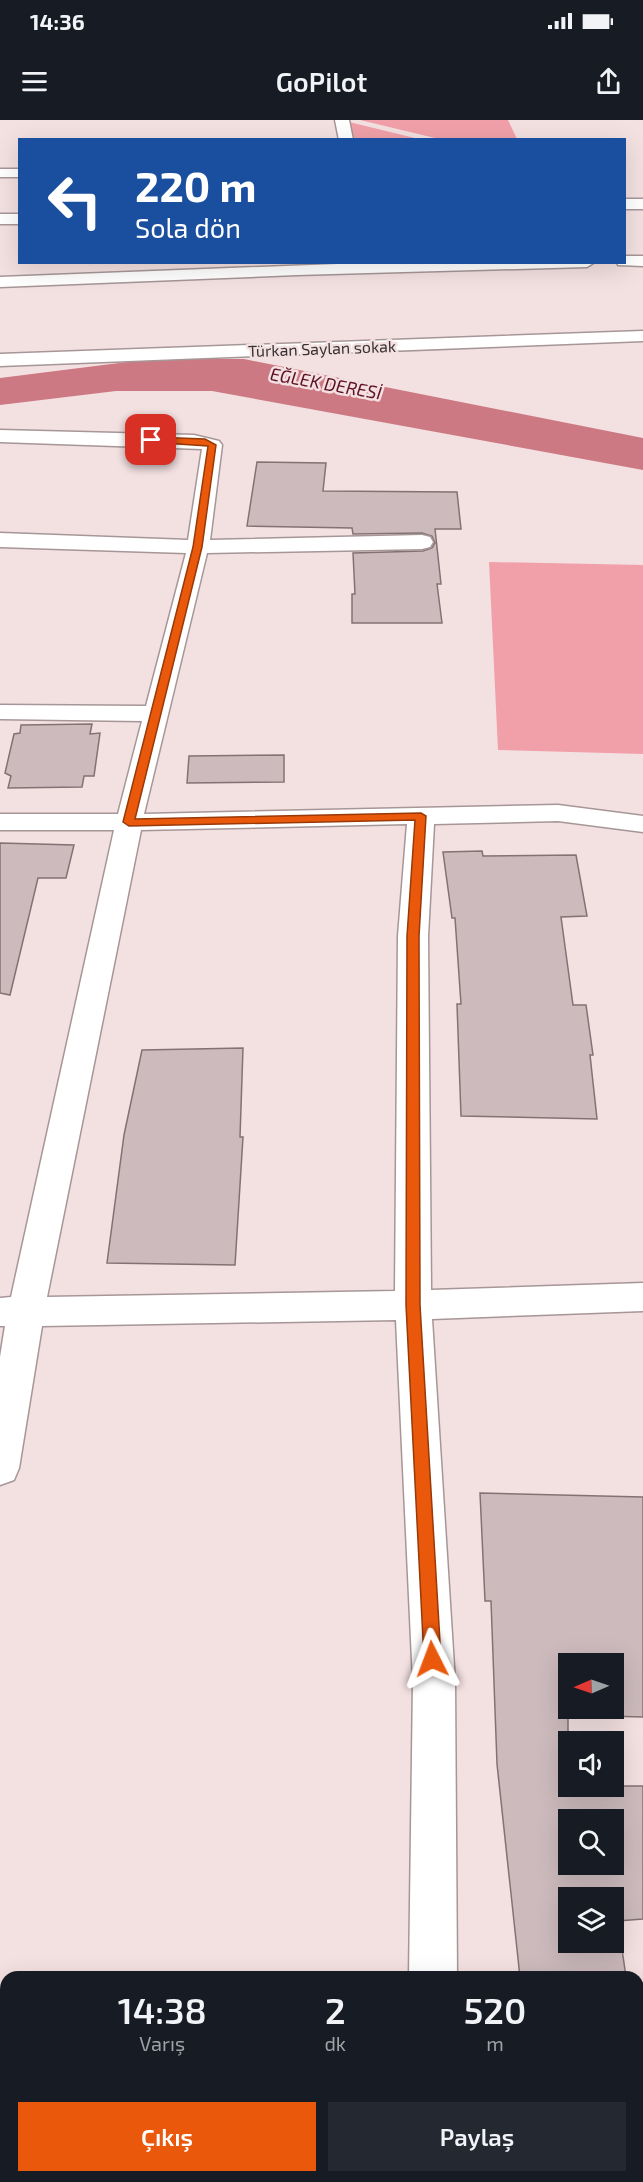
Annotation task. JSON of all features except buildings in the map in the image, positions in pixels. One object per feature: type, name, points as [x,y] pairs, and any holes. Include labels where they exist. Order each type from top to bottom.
[{"type":"street","points":[[342,120],[346,138]]},
{"type":"street","points":[[0,173],[18,173]]},
{"type":"street","points":[[626,204],[643,204]]},
{"type":"street","points":[[0,219],[18,219]]},
{"type":"street","points":[[626,261],[643,261]]},
{"type":"street","points":[[0,282],[348,266],[468,264]]},
{"type":"street","name":"Türkan Saylan sokak","points":[[0,360],[643,336]]},
{"type":"street","points":[[0,436],[194,441],[212,445],[198,547],[155,714],[13,1312],[0,1468]]},
{"type":"street","points":[[0,540],[198,547],[422,542]]},
{"type":"street","points":[[0,712],[155,714]]},
{"type":"street","points":[[0,822],[129,822],[558,813],[643,824]]},
{"type":"street","points":[[421,816],[413,936],[413,1305],[434,1682],[433,1971]]},
{"type":"street","points":[[13,1312],[413,1305],[643,1297]]},
{"type":"shaded area","points":[[360,120],[508,120],[517,138],[435,138]]},
{"type":"shaded area","points":[[349,122],[415,138],[352,138]]},
{"type":"shaded area","points":[[489,562],[643,565],[643,754],[498,750]]},
{"type":"water","name":"EĞLEK DERESİ","points":[[151,359],[244,359],[643,438],[643,470],[212,391],[116,391],[0,405],[0,378]]},
{"type":"route","points":[[151,440],[194,441],[212,445],[198,547],[129,822],[421,816],[413,936],[413,1305],[432,1659]]}]
